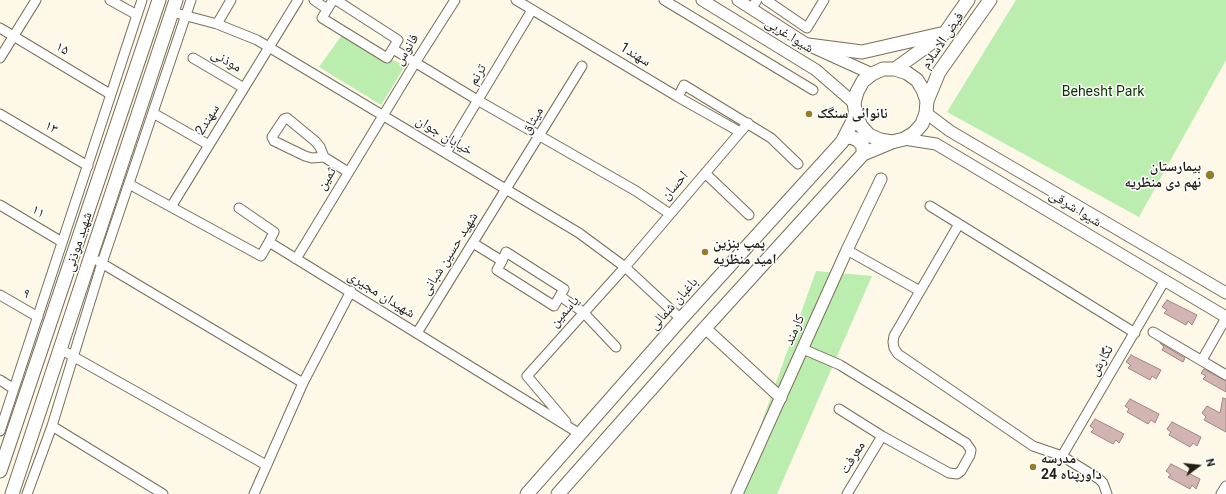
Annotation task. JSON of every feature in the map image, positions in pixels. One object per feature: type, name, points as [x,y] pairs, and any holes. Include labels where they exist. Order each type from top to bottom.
[{"type":"main road","name":"شهید موذنی","points":[[0,472],[159,0]]},
{"type":"main road","name":"فیض الاسلام","points":[[895,69],[945,33],[968,0]]},
{"type":"main road","name":"فیض الاسلام","points":[[926,107],[939,72],[990,0]]},
{"type":"main road","name":"شهید موذنی","points":[[12,494],[60,349],[97,260],[174,6]]},
{"type":"main road","points":[[808,45],[862,52],[945,33]]},
{"type":"main road","points":[[558,494],[705,328],[863,154],[898,141],[918,129],[926,107],[923,90],[917,80],[907,73],[895,69],[883,69],[872,74],[863,81],[857,92],[855,109],[861,126],[869,135],[880,140],[898,141]]},
{"type":"main road","name":"باغبان شمالی","points":[[527,494],[576,431],[681,319],[844,138],[855,109]]},
{"type":"main road","points":[[844,138],[851,137],[858,140],[863,146],[863,154]]},
{"type":"street","points":[[0,58],[36,0]]},
{"type":"street","points":[[110,0],[136,15]]},
{"type":"street","points":[[0,431],[142,0]]},
{"type":"street","points":[[27,494],[52,426],[73,355],[97,260],[128,184],[191,0]]},
{"type":"street","points":[[217,24],[231,0]]},
{"type":"street","points":[[269,48],[298,0]]},
{"type":"street","points":[[314,0],[327,9]]},
{"type":"street","points":[[334,0],[398,40],[387,58],[322,18],[327,9],[334,0]]},
{"type":"street","name":"فانوس","points":[[383,116],[455,0]]},
{"type":"street","name":"1سهند","points":[[516,0],[678,97],[740,132]]},
{"type":"street","points":[[664,0],[813,90]]},
{"type":"street","name":"شیوا غربی","points":[[702,0],[816,70],[855,109]]},
{"type":"street","name":"شیوا غربی","points":[[738,0],[754,4],[808,45],[872,74]]},
{"type":"street","points":[[766,0],[806,28],[824,0]]},
{"type":"street","name":"خیابان جوان","points":[[174,6],[186,16],[217,24],[257,40],[579,232],[625,267],[681,319]]},
{"type":"street","name":"ترنم","points":[[446,153],[479,101],[532,10]]},
{"type":"street","name":"۱۵","points":[[0,28],[110,94]]},
{"type":"street","name":"2سهند","points":[[171,207],[269,48]]},
{"type":"street","points":[[393,49],[540,137],[636,191],[670,214]]},
{"type":"street","name":"موذنی","points":[[193,58],[244,88]]},
{"type":"street","name":"میثاق","points":[[507,190],[582,66]]},
{"type":"street","points":[[678,97],[684,85],[771,138],[798,164]]},
{"type":"street","name":"شیوا شرقی","points":[[926,107],[950,130],[1226,293]]},
{"type":"street","points":[[153,113],[209,145]]},
{"type":"street","name":"۱۳","points":[[0,114],[88,166]]},
{"type":"street","name":"ثمین","points":[[296,259],[383,116]]},
{"type":"street","points":[[324,156],[312,158],[305,156],[274,140],[272,137],[284,119],[287,118],[315,141],[320,147],[324,156],[348,172]]},
{"type":"street","name":"احسان","points":[[625,267],[748,123]]},
{"type":"street","name":"شیوا شرقی","points":[[898,141],[936,144],[1226,317]]},
{"type":"street","points":[[705,172],[749,215]]},
{"type":"street","name":"کارمند","points":[[737,494],[847,250],[882,179]]},
{"type":"street","points":[[128,184],[261,256],[274,232],[239,208]]},
{"type":"street","name":"شهید حسین شبانی","points":[[417,333],[507,190]]},
{"type":"street","name":"۱۱","points":[[0,205],[62,242]]},
{"type":"street","points":[[930,206],[1135,333]]},
{"type":"street","points":[[959,224],[894,336],[893,342],[898,354],[1033,446],[1062,456],[1099,479],[1103,483],[1107,494]]},
{"type":"street","name":"شهیدان مجیری","points":[[269,242],[576,431]]},
{"type":"street","points":[[474,243],[502,262]]},
{"type":"street","points":[[847,250],[920,292]]},
{"type":"street","points":[[506,252],[564,289],[554,306],[498,270],[502,262],[506,252]]},
{"type":"street","points":[[97,260],[302,383]]},
{"type":"street","name":"یاسمین","points":[[576,431],[527,376],[625,267]]},
{"type":"street","name":"نگارش","points":[[1062,456],[1166,280]]},
{"type":"street","points":[[254,494],[302,383],[351,292]]},
{"type":"street","name":"۹","points":[[0,295],[38,317]]},
{"type":"street","points":[[560,296],[583,312],[616,347]]},
{"type":"street","points":[[1202,360],[1226,317]]},
{"type":"street","points":[[705,328],[781,398]]},
{"type":"street","points":[[1153,332],[1226,375]]},
{"type":"street","points":[[803,348],[840,366],[966,443],[971,450],[970,456],[961,471],[952,474],[882,436],[839,408]]},
{"type":"street","points":[[60,349],[266,465]]},
{"type":"street","points":[[0,380],[14,389]]},
{"type":"street","points":[[52,426],[163,494]]},
{"type":"street","name":"معرفت","points":[[847,494],[882,436]]},
{"type":"street","points":[[1221,494],[1226,486]]},
{"type":"green space","name":"Behesht Park","points":[[1016,0],[1226,0],[1226,60],[1139,217],[947,112]]},
{"type":"green space","points":[[342,35],[405,66],[381,105],[319,67]]},
{"type":"green space","points":[[816,271],[872,276],[777,494],[736,494]]},
{"type":"building","points":[[1167,300],[1197,315],[1192,325],[1188,321],[1186,325],[1164,313],[1167,310],[1162,307]]},
{"type":"building","points":[[1160,343],[1185,358],[1183,362],[1162,350],[1164,347]]},
{"type":"building","points":[[1131,355],[1161,370],[1156,379],[1152,376],[1150,380],[1128,368],[1131,365],[1126,362]]},
{"type":"building","points":[[1204,369],[1226,381],[1226,392],[1203,379],[1206,376],[1201,373]]},
{"type":"building","points":[[1223,398],[1226,399],[1226,432],[1204,420],[1206,417],[1202,413],[1207,406],[1220,413]]},
{"type":"building","points":[[1130,399],[1159,414],[1155,423],[1151,420],[1148,424],[1127,412],[1129,409],[1125,406]]},
{"type":"building","points":[[1095,419],[1124,434],[1119,443],[1116,440],[1113,444],[1091,432],[1094,429],[1090,426]]},
{"type":"building","points":[[1172,422],[1201,437],[1197,446],[1193,443],[1190,447],[1169,435],[1171,432],[1167,429]]},
{"type":"building","points":[[1171,464],[1200,479],[1196,489],[1192,485],[1190,489],[1168,477],[1171,475],[1166,471]]},
{"type":"place","name":"نانوائی سنگک","points":[[809,114]]},
{"type":"place","name":"بیمارستان نهم دی منظریه","points":[[1210,175]]},
{"type":"place","name":"پمپ بنزین امید منظریه","points":[[705,252]]},
{"type":"place","name":"مدرسه داورپناه 24","points":[[1033,467]]}]
